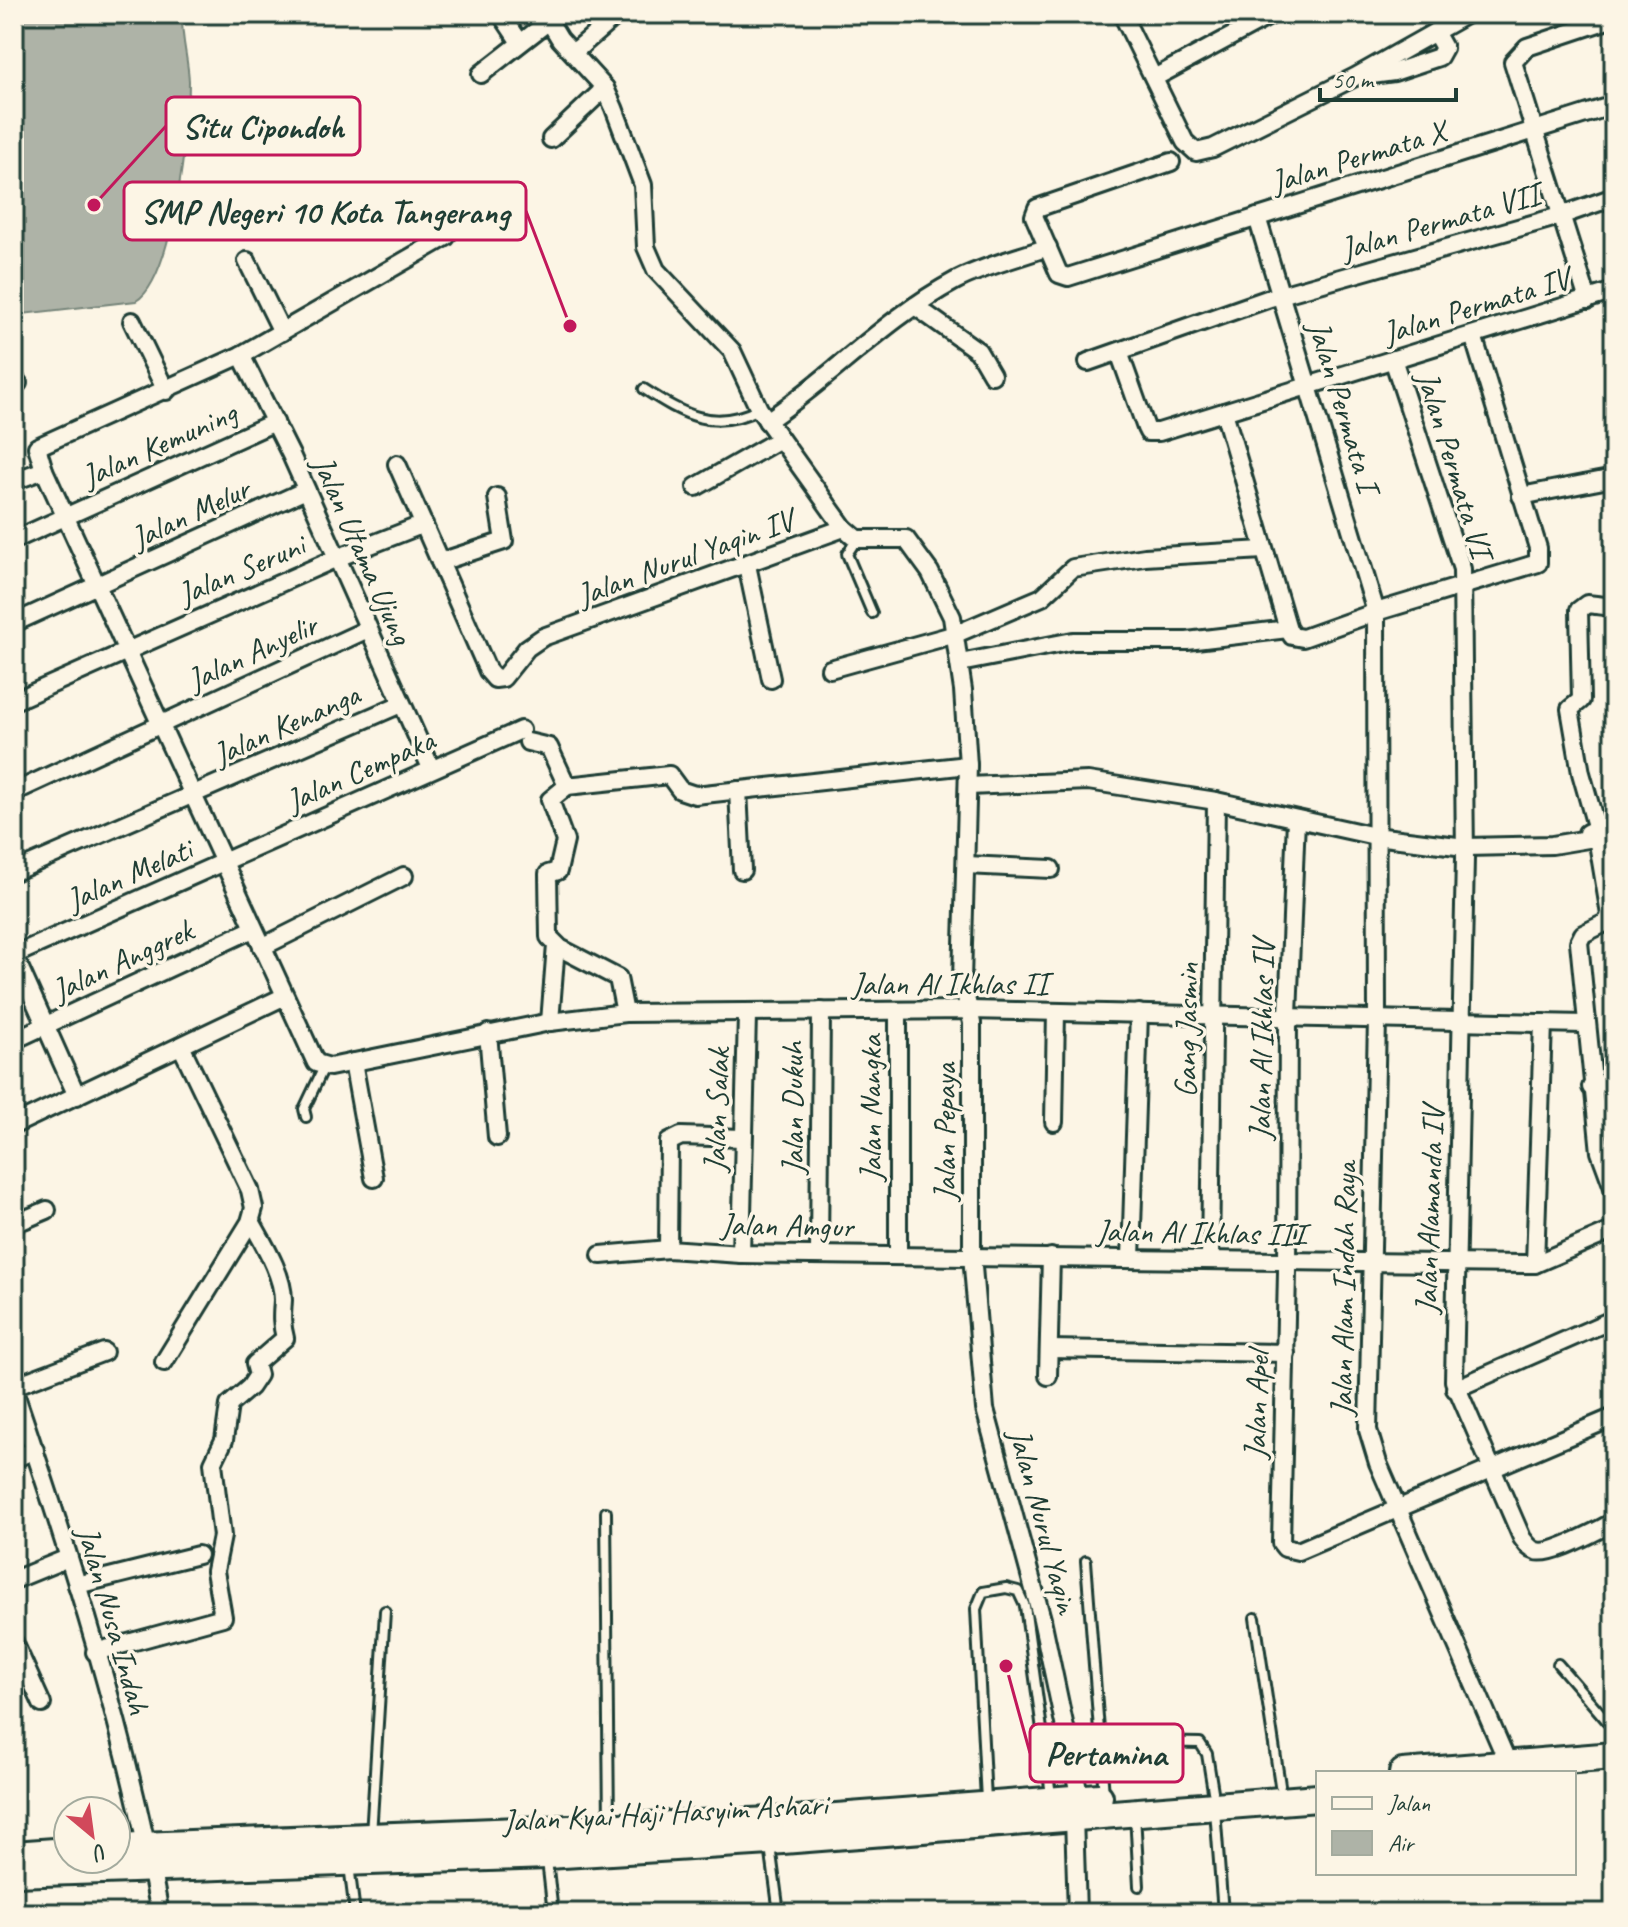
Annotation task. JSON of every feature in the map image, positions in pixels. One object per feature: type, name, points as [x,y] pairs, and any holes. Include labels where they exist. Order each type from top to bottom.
[{"type":"main road","points":[[1446,1771],[1510,1768],[1614,1756]]},
{"type":"main road","points":[[1576,1776],[1614,1773]]},
{"type":"main road","name":"Jalan Kyai Haji Hasyim Ashari","points":[[14,1873],[149,1855],[371,1836],[987,1814],[1052,1801],[1135,1813],[1280,1785],[1316,1781]]},
{"type":"main road","name":"Jalan Kyai Haji Hasyim Ashari","points":[[132,1851],[149,1855],[349,1860],[547,1855],[770,1841],[1086,1804],[1316,1798]]},
{"type":"main road","points":[[14,1855],[52,1852]]},
{"type":"street","points":[[501,14],[519,41]]},
{"type":"street","points":[[574,52],[618,14]]},
{"type":"street","points":[[1122,14],[1185,142],[1196,152],[1213,148],[1355,77],[1467,14]]},
{"type":"street","points":[[1154,78],[1273,14]]},
{"type":"street","points":[[481,74],[547,18],[605,88],[643,185],[645,237],[650,259],[662,279],[701,315],[732,351],[763,415],[851,534]]},
{"type":"street","points":[[1588,300],[1513,62],[1527,47],[1614,18]]},
{"type":"street","points":[[1355,77],[1394,72],[1439,57],[1444,48],[1435,32]]},
{"type":"street","points":[[551,139],[605,88]]},
{"type":"street","name":"Jalan Permata X","points":[[1048,247],[1063,277],[1614,105]]},
{"type":"street","points":[[763,415],[812,391],[915,306],[958,279],[1048,247],[1034,216],[1037,208],[1171,162]]},
{"type":"street","name":"Jalan Permata VII","points":[[1088,362],[1281,295],[1560,216],[1614,197]]},
{"type":"street","name":"Jalan Permata I","points":[[1257,217],[1376,612]]},
{"type":"street","points":[[322,1066],[283,997],[44,470],[37,447],[241,355],[446,237]]},
{"type":"street","points":[[247,261],[282,332]]},
{"type":"street","name":"Jalan Permata IV","points":[[1119,352],[1148,432],[1159,432],[1614,291]]},
{"type":"street","points":[[915,306],[978,351],[992,375]]},
{"type":"street","points":[[132,321],[166,391]]},
{"type":"street","points":[[960,663],[1073,641],[1187,641],[1293,633],[1376,612],[1538,563],[1538,548],[1473,335]]},
{"type":"street","name":"Jalan Utama Ujung","points":[[241,355],[275,422],[431,768]]},
{"type":"street","name":"Jalan Permata VI","points":[[1393,359],[1462,569],[1462,587]]},
{"type":"street","points":[[1224,412],[1263,550],[1293,633]]},
{"type":"street","name":"Jalan Kemuning","points":[[14,540],[275,422]]},
{"type":"street","points":[[696,487],[780,439]]},
{"type":"street","points":[[397,464],[440,562],[504,541],[497,497]]},
{"type":"street","points":[[14,481],[44,470]]},
{"type":"street","points":[[1521,496],[1614,478]]},
{"type":"street","name":"Jalan Melur","points":[[14,623],[306,490]]},
{"type":"street","name":"Jalan Seruni","points":[[14,701],[126,649],[424,524]]},
{"type":"street","name":"Jalan Nurul Yaqin IV","points":[[440,562],[488,671],[495,679],[503,678],[527,648],[543,637],[747,565],[851,534],[906,539],[914,546],[939,588],[956,634],[968,765]]},
{"type":"street","points":[[830,669],[956,634],[1042,597],[1073,568],[1145,557],[1263,550]]},
{"type":"street","points":[[747,565],[771,679]]},
{"type":"street","points":[[1462,587],[1465,847]]},
{"type":"street","points":[[1614,607],[1587,604],[1579,610],[1581,700],[1570,709],[1591,834],[1598,843],[1610,915],[1607,922],[1583,934],[1579,942],[1591,1087],[1600,1152],[1614,1190]]},
{"type":"street","name":"Jalan Alam Indah Raya","points":[[1376,612],[1377,1020],[1369,1262],[1368,1430],[1398,1509],[1510,1768]]},
{"type":"street","name":"Jalan Anyelir","points":[[14,792],[368,629]]},
{"type":"street","name":"Jalan Kenanga","points":[[14,872],[401,704]]},
{"type":"street","name":"Jalan Cempaka","points":[[222,863],[431,768],[525,736],[549,747],[567,786]]},
{"type":"street","points":[[625,1013],[618,978],[556,945],[549,937],[548,874],[558,871],[565,841],[550,800],[567,786],[669,775],[687,794],[968,765]]},
{"type":"street","name":"Jalan Pepaya","points":[[968,765],[962,980],[970,1010],[972,1255]]},
{"type":"street","points":[[968,786],[1088,781],[1216,801],[1375,836],[1465,847],[1552,845],[1591,834],[1614,820]]},
{"type":"street","points":[[738,790],[742,870]]},
{"type":"street","name":"Gang Jasmin","points":[[1210,1260],[1216,801]]},
{"type":"street","name":"Jalan Al Ikhlas IV","points":[[1287,1262],[1288,1018],[1296,819]]},
{"type":"street","name":"Jalan Alamanda IV","points":[[1465,847],[1458,1263],[1454,1272],[1455,1389],[1493,1467],[1522,1538],[1538,1552],[1557,1548],[1614,1522]]},
{"type":"street","name":"Jalan Melati","points":[[14,955],[222,863]]},
{"type":"street","points":[[966,865],[1051,869]]},
{"type":"street","points":[[262,947],[404,876]]},
{"type":"street","name":"Jalan Anggrek","points":[[14,1040],[253,929]]},
{"type":"street","points":[[550,1022],[556,945]]},
{"type":"street","points":[[14,955],[77,1096]]},
{"type":"street","points":[[14,1125],[182,1048],[283,997]]},
{"type":"street","name":"Jalan Al Ikhlas II","points":[[322,1066],[550,1022],[625,1013],[747,1015],[970,1010],[1585,1024]]},
{"type":"street","name":"Jalan Dukuh","points":[[819,1254],[821,1011]]},
{"type":"street","name":"Jalan Nangka","points":[[898,1011],[898,1254]]},
{"type":"street","points":[[1054,1122],[1056,1012]]},
{"type":"street","points":[[1131,1258],[1139,1013]]},
{"type":"street","name":"Jalan Salak","points":[[741,1254],[747,1015]]},
{"type":"street","points":[[1535,1264],[1543,1023]]},
{"type":"street","points":[[488,1033],[497,1137]]},
{"type":"street","points":[[164,1362],[251,1221],[254,1208],[250,1190],[182,1048]]},
{"type":"street","points":[[353,1062],[374,1178]]},
{"type":"street","points":[[1591,1087],[1614,1081]]},
{"type":"street","points":[[668,1249],[669,1142],[681,1136],[742,1138]]},
{"type":"street","points":[[14,1224],[47,1210]]},
{"type":"street","points":[[95,1652],[207,1625],[223,1617],[215,1571],[222,1536],[213,1463],[224,1440],[229,1405],[250,1387],[258,1375],[255,1364],[285,1338],[279,1316],[283,1298],[267,1249],[251,1221]]},
{"type":"street","name":"Jalan Al Ikhlas III","points":[[972,1255],[1535,1264],[1614,1230]]},
{"type":"street","name":"Jalan Amgur","points":[[601,1255],[668,1249],[741,1254],[972,1255]]},
{"type":"street","name":"Jalan Nurul Yaqin","points":[[972,1255],[985,1409],[1042,1619],[1086,1804],[1077,1913]]},
{"type":"street","points":[[1048,1376],[1051,1257]]},
{"type":"street","name":"Jalan Apel","points":[[1287,1262],[1279,1536],[1285,1548],[1298,1551],[1398,1509]]},
{"type":"street","points":[[1455,1389],[1614,1319]]},
{"type":"street","points":[[1049,1349],[1286,1353]]},
{"type":"street","points":[[14,1388],[104,1352]]},
{"type":"street","name":"Jalan Nusa Indah","points":[[14,1388],[77,1585],[149,1855],[160,1913]]},
{"type":"street","points":[[1398,1509],[1614,1417]]},
{"type":"street","points":[[14,1459],[35,1450]]},
{"type":"street","points":[[77,1585],[198,1555]]},
{"type":"street","points":[[14,1580],[68,1558]]},
{"type":"street","points":[[16,1650],[42,1704]]},
{"type":"lane","points":[[644,389],[704,420],[726,423],[763,415]]},
{"type":"lane","points":[[851,534],[847,554],[872,613]]},
{"type":"lane","points":[[306,1117],[304,1109],[322,1066]]},
{"type":"lane","points":[[606,1512],[609,1826]]},
{"type":"lane","points":[[1086,1561],[1086,1804]]},
{"type":"lane","points":[[987,1814],[976,1609],[983,1592],[1006,1588],[1018,1591],[1025,1606],[1052,1801]]},
{"type":"lane","points":[[371,1836],[385,1611]]},
{"type":"lane","points":[[1255,1618],[1280,1785]]},
{"type":"lane","points":[[1558,1664],[1614,1729]]},
{"type":"lane","points":[[1146,1742],[1200,1743],[1207,1754],[1214,1799],[1223,1913]]},
{"type":"lane","points":[[1135,1813],[1139,1886]]},
{"type":"lane","points":[[770,1841],[779,1913]]},
{"type":"lane","points":[[547,1855],[553,1913]]},
{"type":"lane","points":[[349,1860],[355,1913]]},
{"type":"water","points":[[14,14],[182,14],[189,81],[177,200],[160,264],[149,287],[136,301],[14,315]]},
{"type":"place","name":"Situ Cipondoh","points":[[94,205]]},
{"type":"place","name":"SMP Negeri 10 Kota Tangerang","points":[[570,326]]},
{"type":"place","name":"Pertamina","points":[[1006,1666]]}]
